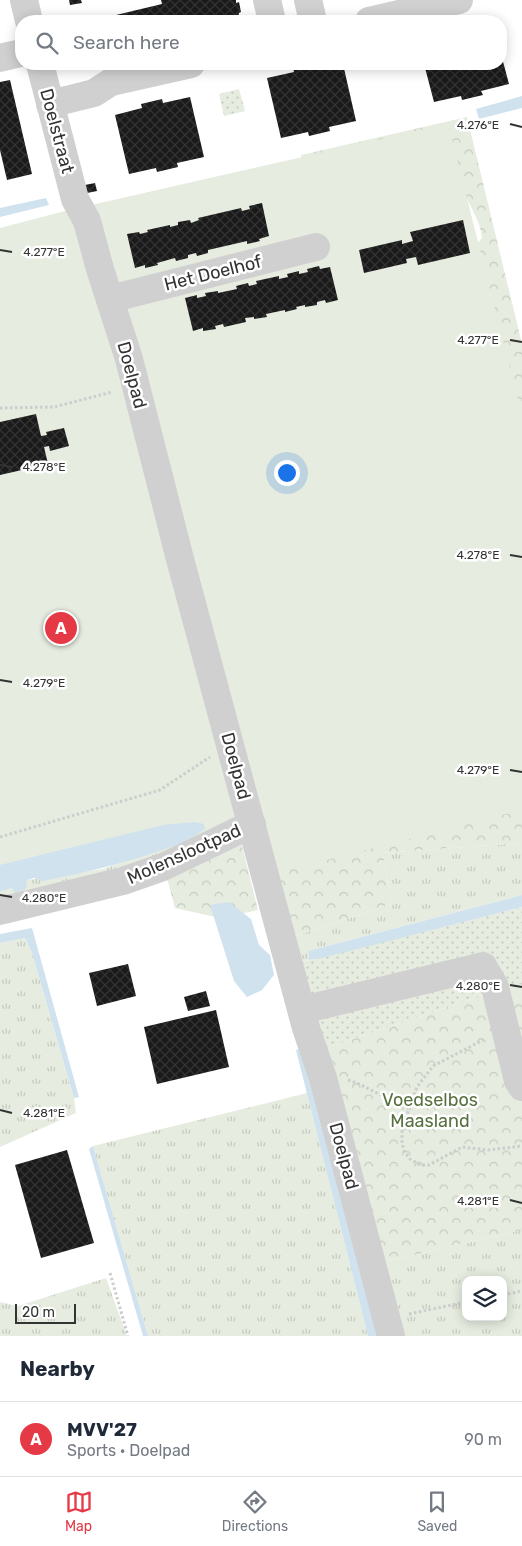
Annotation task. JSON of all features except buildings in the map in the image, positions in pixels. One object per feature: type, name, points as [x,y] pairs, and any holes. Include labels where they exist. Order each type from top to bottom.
[{"type":"street","points":[[24,0],[28,15]]},
{"type":"street","points":[[267,0],[271,15]]},
{"type":"street","points":[[308,0],[312,15]]},
{"type":"street","points":[[395,15],[459,0]]},
{"type":"street","points":[[0,58],[15,55]]},
{"type":"street","name":"Doelstraat","points":[[42,70],[75,199]]},
{"type":"street","points":[[50,104],[94,93],[111,82],[164,70]]},
{"type":"street","name":"Doelpad","points":[[75,199],[87,221],[129,358],[180,559],[304,1019],[323,1078],[389,1327]]},
{"type":"street","name":"Het Doelhof","points":[[110,300],[316,247]]},
{"type":"street","name":"Molenslootpad","points":[[0,911],[123,881],[163,867],[252,824]]},
{"type":"street","points":[[304,1019],[483,966],[495,987],[518,1081],[522,1087]]},
{"type":"path","points":[[0,408],[54,407],[135,385]]},
{"type":"path","points":[[0,837],[160,790],[230,744]]},
{"type":"path","points":[[488,1037],[433,1066],[417,1087],[402,1131],[404,1151],[410,1159],[420,1165],[429,1165],[462,1146],[488,1150],[522,1146]]},
{"type":"path","points":[[323,1078],[339,1077],[357,1083],[409,1109]]},
{"type":"path","points":[[110,1273],[128,1336]]},
{"type":"path","points":[[507,1293],[522,1291]]},
{"type":"path","points":[[389,1327],[462,1303]]},
{"type":"green space","points":[[239,89],[245,111],[224,116],[219,94]]},
{"type":"green space","points":[[467,117],[522,344],[522,460],[473,247],[482,238],[481,232],[475,214],[463,192],[301,161],[301,155]]},
{"type":"green space","points":[[448,124],[522,415],[522,810],[280,872],[220,827],[0,881],[0,228],[65,211]]},
{"type":"green space","points":[[522,789],[522,843],[383,853],[391,904],[292,937],[274,866]]},
{"type":"green space","points":[[235,816],[167,859],[0,905],[0,892],[14,889],[26,883],[27,880],[103,869],[188,840],[202,830]]},
{"type":"green space","points":[[240,837],[258,910],[220,918],[175,908],[167,878]]},
{"type":"green space","points":[[522,843],[522,895],[308,951],[309,960],[294,964],[292,937],[391,904],[383,853]]},
{"type":"green space","points":[[522,907],[522,982],[320,1050],[294,964]]},
{"type":"green space","points":[[25,938],[32,953],[74,1098],[76,1113],[0,1147],[0,943]]},
{"type":"green space","name":"Voedselbos Maasland","points":[[522,982],[522,1230],[376,1264],[320,1050]]},
{"type":"green space","points":[[307,1093],[368,1336],[148,1336],[93,1146]]},
{"type":"green space","points":[[522,1230],[522,1336],[394,1336],[376,1264]]},
{"type":"green space","points":[[106,1278],[127,1336],[0,1336],[0,1302],[18,1306]]},
{"type":"water","points":[[522,96],[522,108],[479,119],[476,109]]},
{"type":"water","points":[[46,198],[49,205],[0,217],[0,208]]},
{"type":"water","points":[[194,822],[204,824],[205,829],[189,840],[169,848],[80,873],[43,881],[34,878],[27,880],[26,889],[15,893],[12,888],[0,892],[0,865],[163,825]]},
{"type":"water","points":[[522,895],[522,907],[309,960],[308,951]]},
{"type":"water","points":[[229,902],[251,919],[259,945],[270,955],[274,975],[262,990],[247,997],[234,981],[210,905]]},
{"type":"water","points":[[32,928],[79,1097],[74,1098],[32,953],[25,938],[0,943],[0,934]]},
{"type":"water","points":[[301,1048],[360,1262],[377,1336],[368,1336],[296,1050]]},
{"type":"water","points":[[93,1146],[148,1336],[143,1336],[89,1149]]},
{"type":"place","name":"MVV'27","points":[[61,628]]}]
